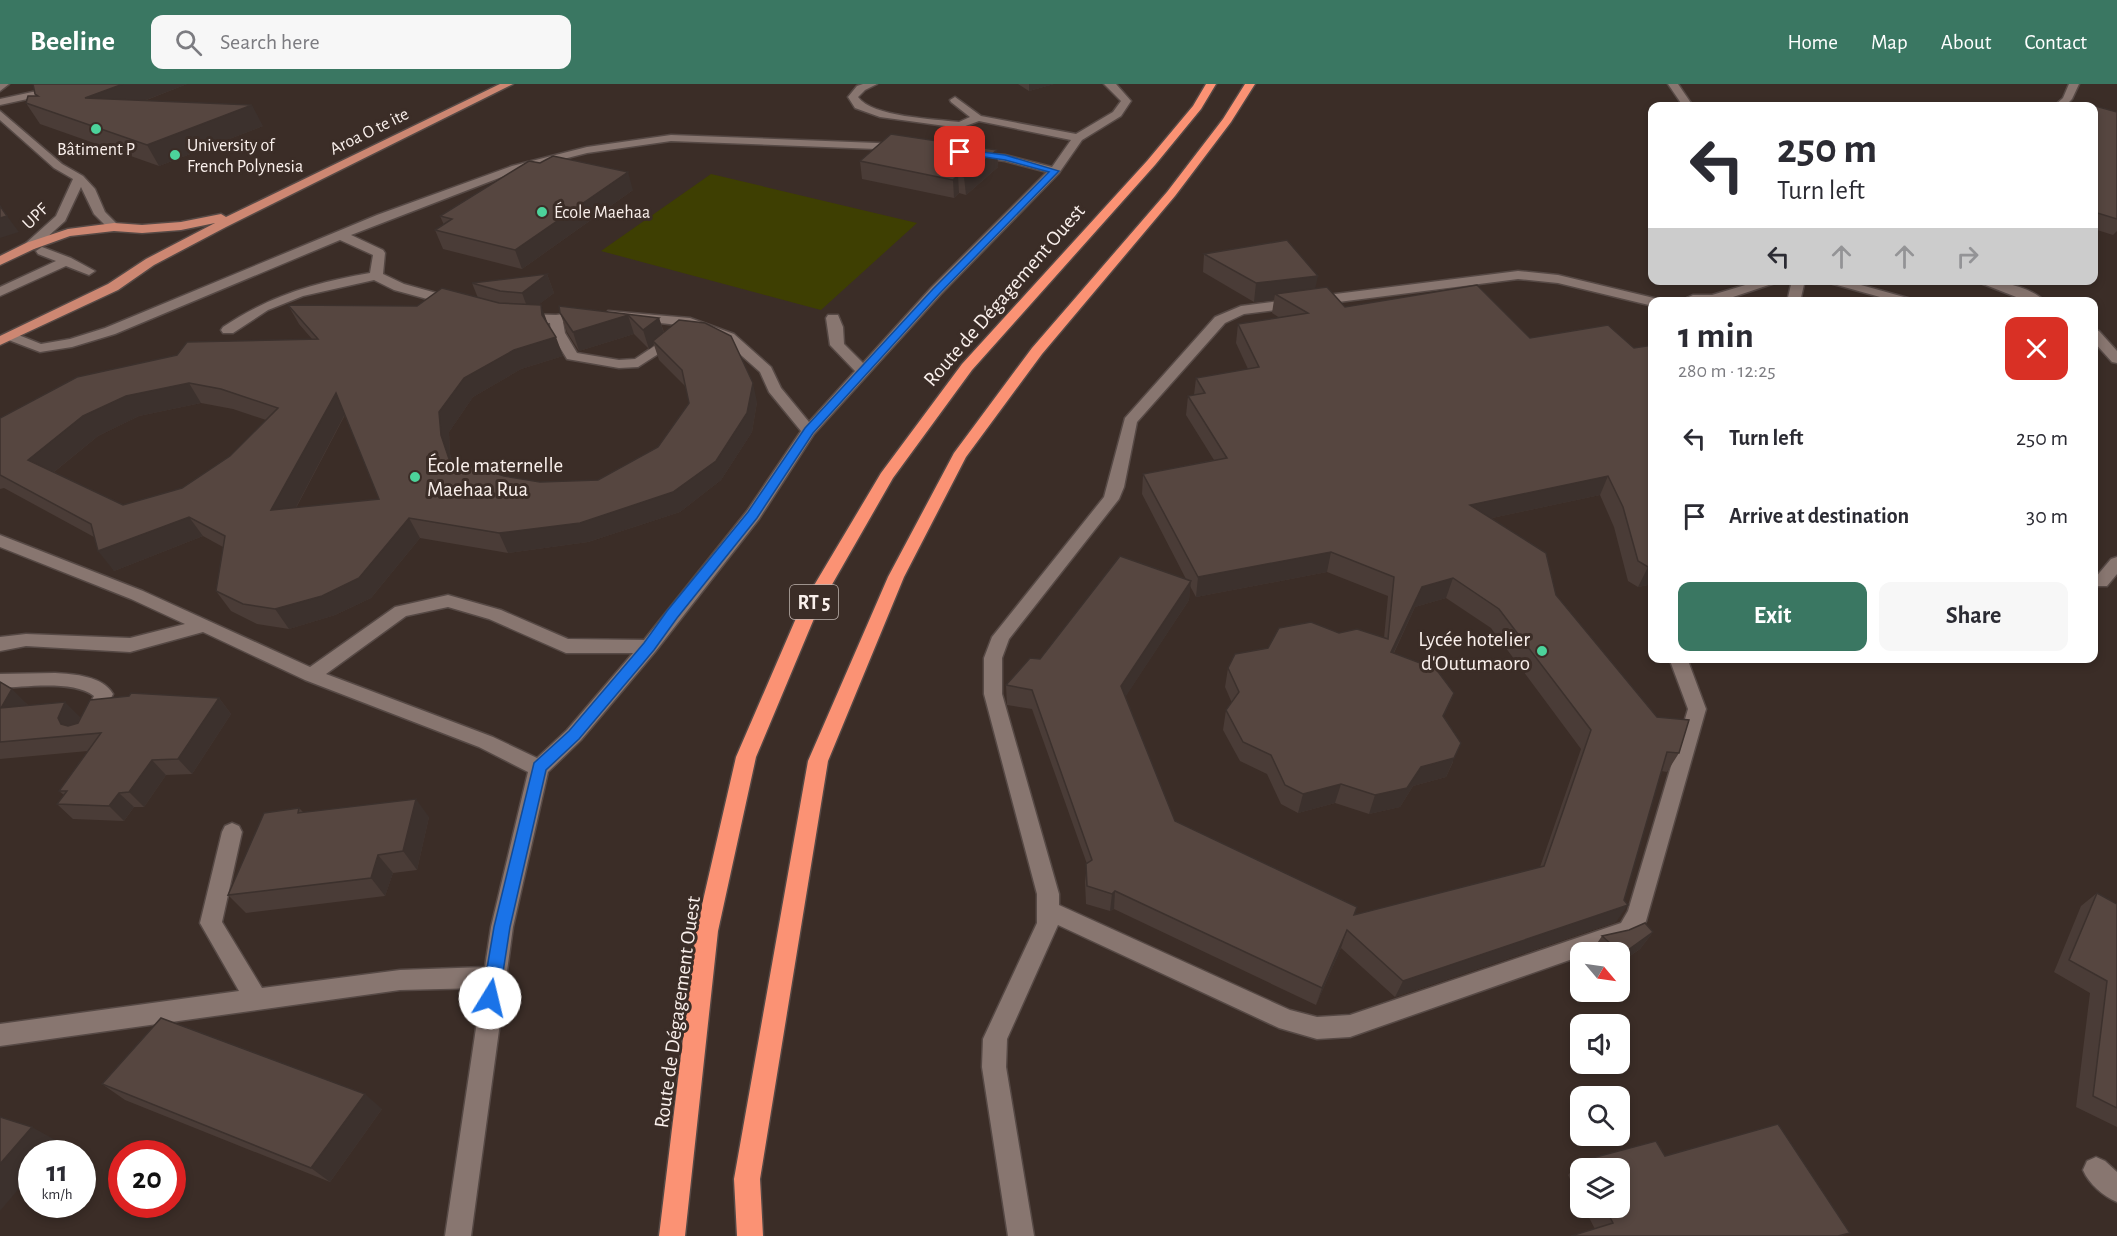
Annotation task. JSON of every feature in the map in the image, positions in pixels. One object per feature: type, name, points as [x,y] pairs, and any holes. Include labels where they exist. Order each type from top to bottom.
[{"type":"highway","name":"Route de Dégagement Ouest","points":[[672,1236],[707,931],[746,758],[809,609],[886,476],[967,367],[1151,163],[1197,107],[1211,84]]},
{"type":"highway","points":[[750,1236],[747,1179],[818,761],[896,577],[959,456],[1037,351],[1171,194],[1227,120],[1250,84]]},
{"type":"main road","name":"Aroa O te ite","points":[[5,338],[113,287],[150,262],[246,212],[508,84]]},
{"type":"main road","points":[[0,261],[68,233],[114,227],[142,229],[181,226],[246,212]]},
{"type":"main road","points":[[142,229],[156,240],[150,262]]},
{"type":"street","points":[[0,88],[4,84]]},
{"type":"street","points":[[872,84],[861,88],[853,97],[859,106],[880,114],[960,125],[978,118]]},
{"type":"street","points":[[459,1236],[502,927],[539,768],[574,735],[649,647],[753,515],[809,431],[936,291],[1054,171],[1078,138],[1117,114],[1126,101],[1118,90],[1109,84]]},
{"type":"street","points":[[1673,84],[1685,102]]},
{"type":"street","points":[[2064,102],[2074,84]]},
{"type":"street","points":[[0,102],[59,89],[76,90]]},
{"type":"street","points":[[955,100],[978,118],[1078,138]]},
{"type":"street","points":[[0,114],[58,166],[79,178],[89,189],[100,214],[114,227]]},
{"type":"street","points":[[5,338],[40,348],[72,343],[110,331],[340,235],[516,168],[588,150],[671,138],[721,138],[910,147]]},
{"type":"street","points":[[960,152],[1005,158],[1054,171]]},
{"type":"street","name":"UPF","points":[[36,248],[61,218],[79,178]]},
{"type":"street","points":[[340,235],[379,253],[376,276]]},
{"type":"street","points":[[36,248],[89,272]]},
{"type":"street","points":[[3,289],[67,261]]},
{"type":"street","points":[[1021,1236],[994,1067],[995,1039],[1048,923],[1048,894],[993,694],[993,658],[1001,637],[1111,499],[1116,487],[1130,421],[1220,320],[1241,310],[1518,275],[1550,278],[1648,301]]},
{"type":"street","points":[[228,330],[271,302],[291,294],[312,287],[376,276],[399,287],[463,305]]},
{"type":"street","points":[[1718,297],[1760,285]]},
{"type":"street","points":[[1846,285],[1895,297]]},
{"type":"street","points":[[1995,285],[2029,297]]},
{"type":"street","points":[[513,317],[556,319],[603,314],[638,315],[690,322],[729,337],[758,360],[766,370],[774,389],[809,431]]},
{"type":"street","points":[[832,318],[836,327],[837,345],[864,372]]},
{"type":"street","points":[[556,319],[558,333],[572,356],[618,364],[638,363],[679,336],[690,322]]},
{"type":"street","points":[[2098,338],[2117,359]]},
{"type":"street","points":[[0,541],[137,595],[311,675],[486,742],[539,768]]},
{"type":"street","points":[[2101,582],[2117,562]]},
{"type":"street","points":[[311,675],[401,611],[447,601],[495,614],[566,646],[649,647]]},
{"type":"street","points":[[0,644],[26,640],[130,645],[203,626]]},
{"type":"street","points":[[1048,910],[1287,1020],[1317,1028],[1350,1026],[1628,930],[1638,914],[1696,708],[1680,663]]},
{"type":"street","points":[[0,681],[59,680],[91,685],[101,691],[104,694],[84,732]]},
{"type":"street","points":[[232,832],[212,923],[256,999]]},
{"type":"street","points":[[0,1035],[400,980],[494,977]]},
{"type":"street","points":[[2096,1170],[2117,1189]]},
{"type":"shaded area","points":[[711,174],[917,223],[821,310],[601,251]]},
{"type":"building","points":[[33,84],[123,84],[85,98],[252,105],[147,145],[26,103],[28,96],[38,96],[35,94]]},
{"type":"building","points":[[2098,107],[2117,112],[2117,219],[2098,213]]},
{"type":"building","points":[[891,134],[997,150],[964,177],[958,175],[953,180],[860,161]]},
{"type":"building","name":"École Maehaa","points":[[553,156],[628,172],[515,250],[435,230],[452,219],[440,216],[529,161],[540,163]]},
{"type":"building","points":[[0,206],[7,216],[0,218]]},
{"type":"building","points":[[1287,240],[1318,276],[1256,283],[1204,254]]},
{"type":"building","points":[[547,274],[522,293],[500,291],[472,283]]},
{"type":"building","name":"Lycée hotelier d'Outumaoro","points":[[1477,285],[1530,338],[1608,325],[1634,348],[1648,346],[1648,567],[1638,561],[1623,507],[1608,476],[1470,505],[1546,553],[1556,595],[1657,717],[1689,720],[1679,753],[1667,752],[1624,900],[1628,905],[1403,981],[1347,930],[1322,988],[1115,891],[1112,894],[1087,886],[1086,864],[1092,860],[1032,690],[1006,685],[1030,658],[1040,659],[1120,556],[1191,581],[1121,686],[1175,821],[1357,907],[1354,915],[1544,866],[1591,730],[1499,609],[1453,578],[1422,587],[1391,652],[1436,669],[1454,693],[1443,716],[1461,743],[1454,758],[1421,767],[1407,788],[1375,795],[1341,784],[1303,794],[1285,785],[1271,755],[1243,742],[1226,710],[1239,692],[1228,668],[1235,654],[1268,648],[1279,628],[1311,622],[1339,633],[1357,629],[1388,639],[1394,577],[1331,552],[1198,577],[1143,474],[1227,458],[1188,396],[1205,393],[1196,378],[1259,367],[1238,324],[1308,313],[1275,294],[1327,287],[1345,307]]},
{"type":"building","points":[[442,288],[499,303],[541,305],[542,315],[556,337],[514,350],[464,378],[439,412],[441,435],[449,459],[504,476],[540,482],[598,480],[658,447],[689,403],[682,370],[653,341],[679,320],[705,323],[731,336],[753,383],[747,413],[716,461],[673,492],[580,523],[499,533],[409,518],[359,578],[322,596],[275,609],[243,604],[216,591],[225,536],[189,517],[98,551],[91,524],[0,475],[0,418],[77,377],[177,355],[187,342],[318,339],[288,305],[417,306]],"holes":[[[189,383],[221,389],[278,408],[230,456],[182,488],[123,505],[28,460],[83,416],[126,396]],[[336,393],[379,499],[271,510]]]},
{"type":"building","points":[[559,306],[659,318],[643,330],[628,315],[573,332],[560,313]]},
{"type":"building","points":[[0,682],[12,689],[1,708],[65,702],[58,718],[61,724],[68,726],[78,723],[90,700],[129,696],[131,693],[219,698],[178,759],[152,760],[129,792],[119,793],[109,806],[57,804],[67,791],[59,791],[101,733],[0,742]]},
{"type":"building","points":[[416,799],[403,851],[378,855],[371,878],[228,895],[264,813],[299,808],[298,813]]},
{"type":"building","points":[[2097,893],[2117,904],[2117,1108],[2093,1096],[2107,981],[2069,960]]},
{"type":"building","points":[[1645,923],[1653,932],[1630,949],[1630,942],[1609,942],[1602,936],[1629,930]]},
{"type":"building","points":[[161,1018],[365,1094],[311,1168],[102,1084]]},
{"type":"building","points":[[0,1117],[32,1127],[21,1140],[18,1140],[18,1143],[0,1164]]},
{"type":"building","points":[[1778,1124],[1850,1233],[1838,1236],[1571,1236],[1613,1223],[1610,1218],[1630,1218],[1630,1158],[1592,1158],[1656,1141],[1665,1156]]},
{"type":"place","name":"Bâtiment P","points":[[96,129]]},
{"type":"place","name":"University of French Polynesia","points":[[175,155]]},
{"type":"place","name":"École Maehaa","points":[[542,212]]},
{"type":"place","name":"École maternelle Maehaa Rua","points":[[415,477]]},
{"type":"place","name":"Lycée hotelier d'Outumaoro","points":[[1542,651]]},
{"type":"route","points":[[490,998],[502,927],[539,768],[574,735],[649,647],[753,515],[809,431],[936,291],[1054,171],[1005,158],[960,152]]}]
